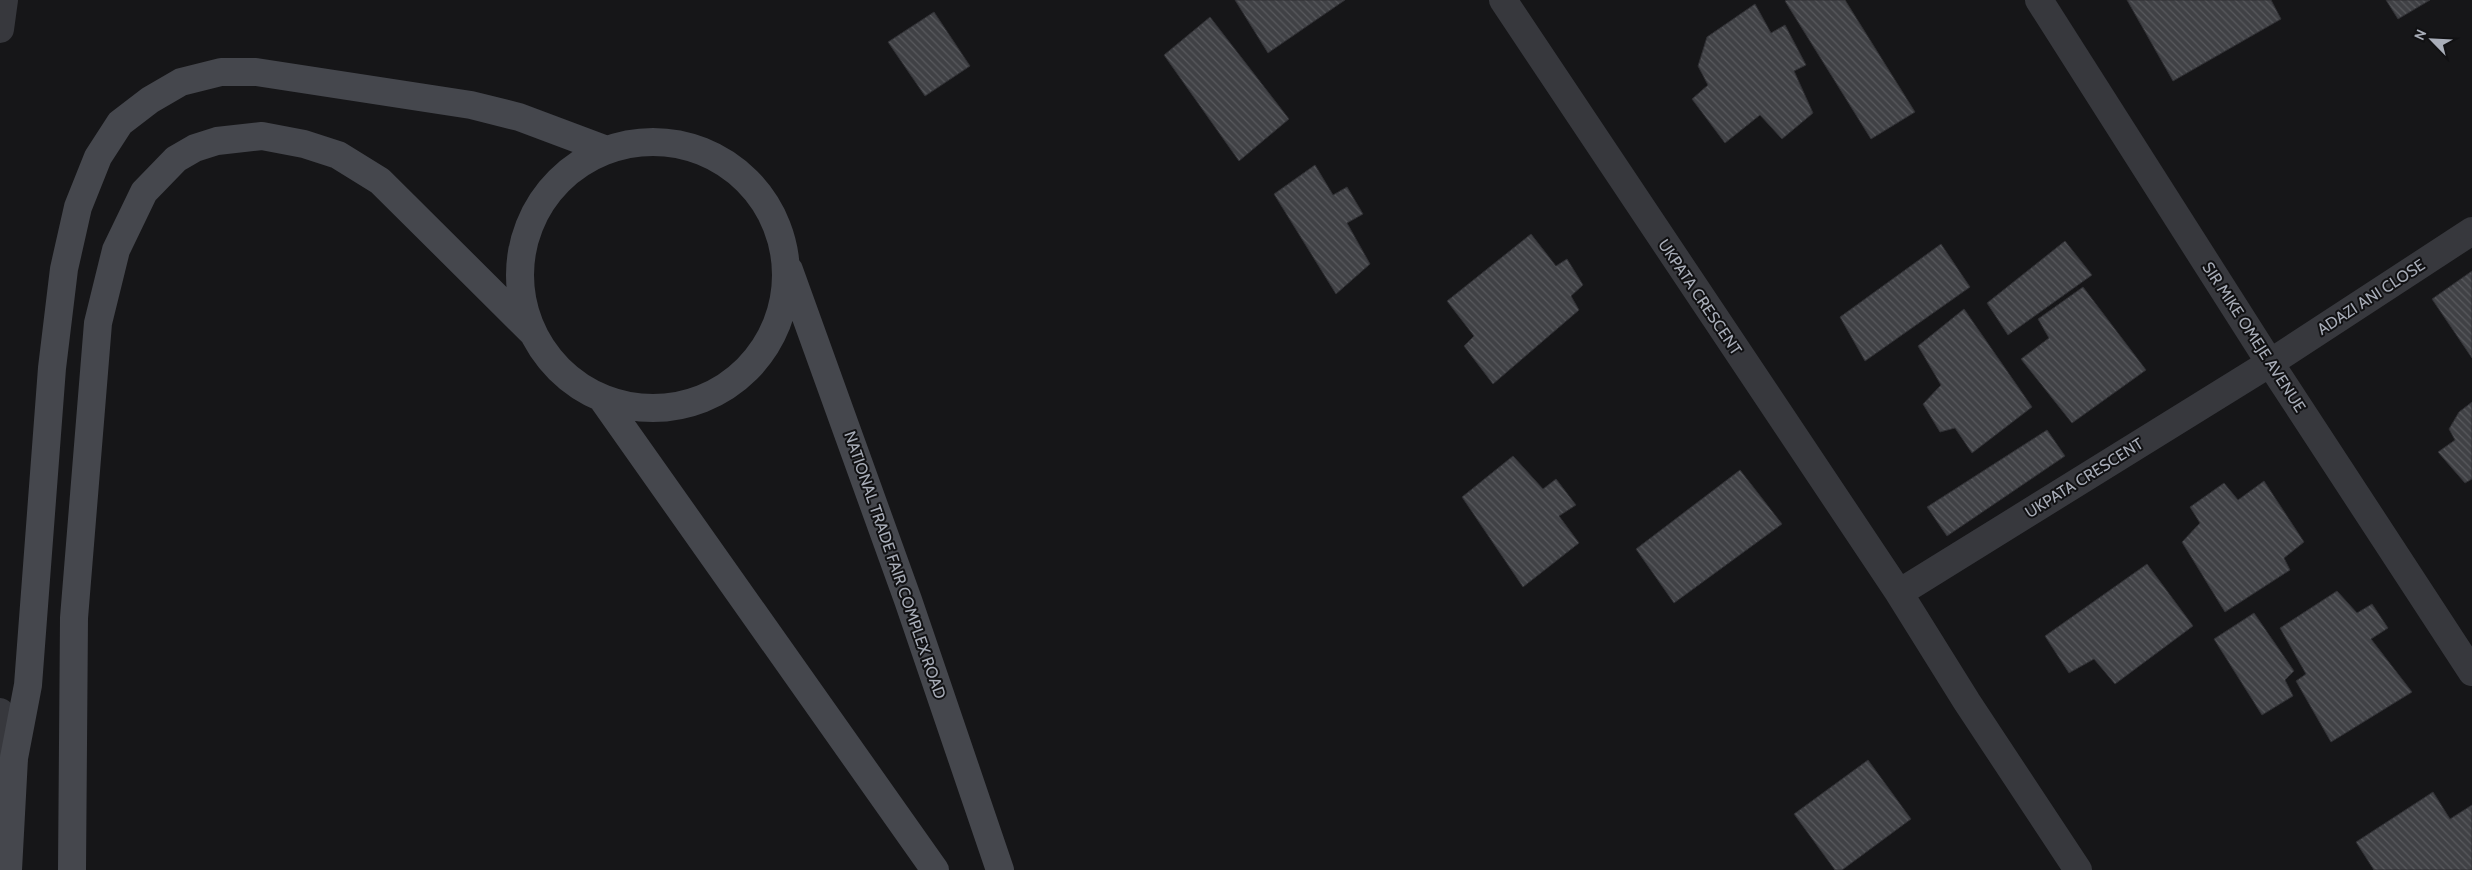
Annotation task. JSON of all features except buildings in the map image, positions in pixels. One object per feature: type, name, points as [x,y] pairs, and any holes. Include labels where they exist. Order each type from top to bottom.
[{"type":"main road","points":[[8,870],[14,758],[28,685],[52,368],[64,269],[78,207],[98,157],[120,123],[150,100],[181,82],[221,72],[256,72],[471,105],[519,117],[607,150]]},
{"type":"main road","points":[[72,870],[74,618],[98,324],[116,250],[144,192],[176,158],[195,148],[217,141],[262,136],[304,144],[338,155],[380,181],[533,333]]},
{"type":"main road","points":[[640,141],[676,142],[709,153],[738,171],[762,197],[778,227],[786,261],[785,296],[775,328],[758,358],[733,382],[704,398],[671,407],[637,408],[603,400],[575,384],[550,361],[533,333],[522,298],[520,261],[529,225],[548,193],[574,167],[607,150],[640,141]]},
{"type":"main road","name":"NATIONAL TRADE FAIR COMPLEX ROAD","points":[[786,261],[908,600],[1000,870]]},
{"type":"main road","points":[[603,400],[935,870]]},
{"type":"street","points":[[0,29],[4,0]]},
{"type":"street","name":"UKPATA CRESCENT","points":[[1503,0],[1899,593],[1967,702],[2078,870]]},
{"type":"street","name":"SIR MIKE OMEJE AVENUE","points":[[2039,0],[2270,362],[2472,672]]},
{"type":"street","name":"ADAZI ANI CLOSE","points":[[2270,362],[2472,231]]},
{"type":"street","name":"UKPATA CRESCENT","points":[[1899,593],[2270,362]]},
{"type":"street","points":[[0,712],[14,758]]}]
